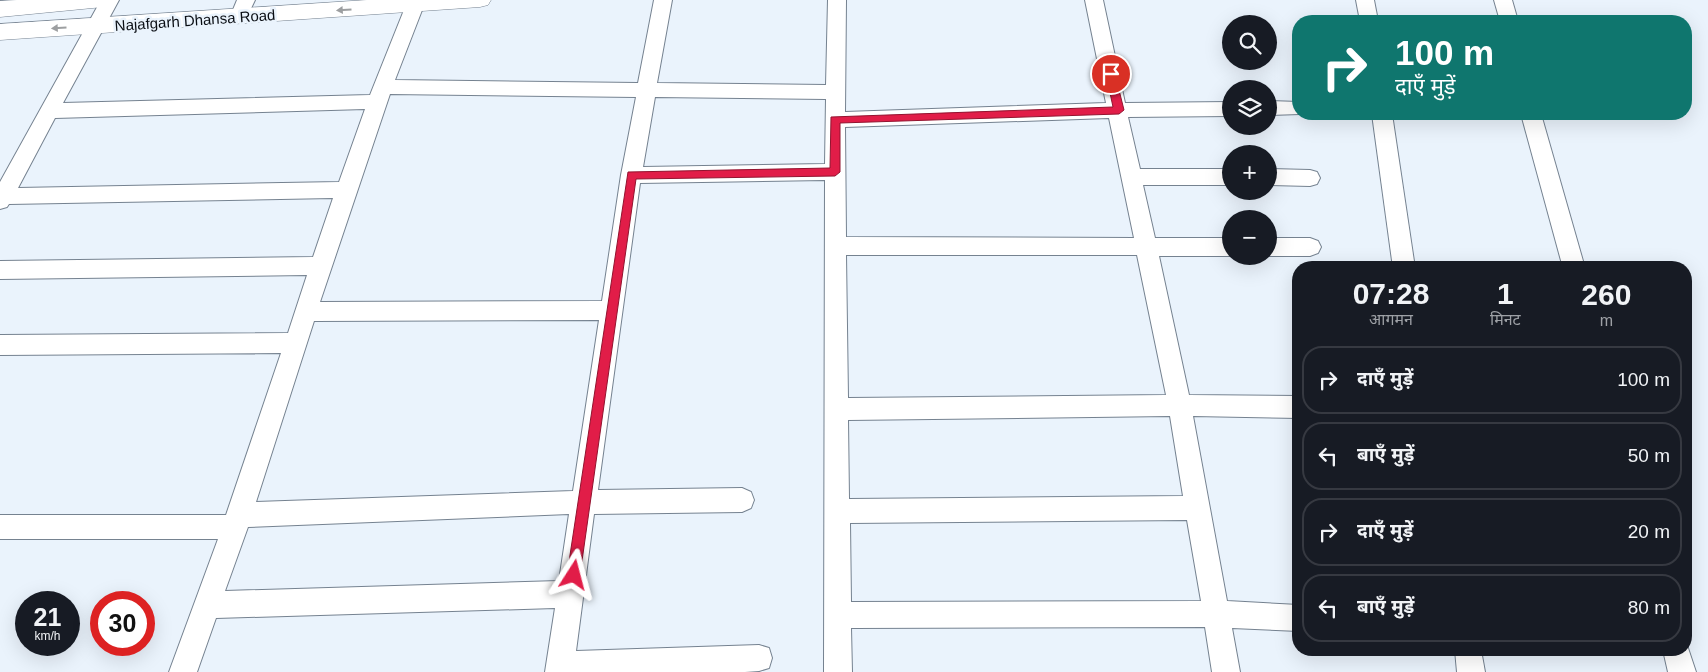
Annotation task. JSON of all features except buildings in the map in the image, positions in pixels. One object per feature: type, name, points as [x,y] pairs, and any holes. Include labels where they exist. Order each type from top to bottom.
[{"type":"main road","name":"Najafgarh Dhansa Road","points":[[8,6],[103,0]]},
{"type":"main road","name":"Najafgarh Dhansa Road","points":[[0,32],[95,26],[243,8],[415,5],[480,0]]},
{"type":"street","points":[[1,198],[110,0]]},
{"type":"street","points":[[663,0],[631,175],[585,502],[559,668],[759,658]]},
{"type":"street","points":[[837,0],[835,172],[838,672]]},
{"type":"street","points":[[1094,0],[1148,246],[1180,407],[1226,672]]},
{"type":"street","points":[[1365,0],[1367,15]]},
{"type":"street","points":[[1504,0],[1507,15]]},
{"type":"street","points":[[183,672],[237,521],[346,190],[415,5]]},
{"type":"street","points":[[50,111],[380,95],[647,88],[835,92]]},
{"type":"street","points":[[1277,108],[1292,108]]},
{"type":"street","points":[[835,120],[1119,110],[1222,109]]},
{"type":"street","points":[[1383,120],[1403,261]]},
{"type":"street","points":[[1533,120],[1572,261]]},
{"type":"street","points":[[631,175],[835,172]]},
{"type":"street","points":[[1132,177],[1222,177]]},
{"type":"street","points":[[1277,177],[1310,178]]},
{"type":"street","points":[[1,198],[346,190]]},
{"type":"street","points":[[836,246],[1222,247]]},
{"type":"street","points":[[1277,247],[1310,247]]},
{"type":"street","points":[[0,270],[322,266]]},
{"type":"street","points":[[306,312],[612,310]]},
{"type":"street","points":[[0,345],[295,344]]},
{"type":"street","points":[[837,409],[1240,405],[1292,407]]},
{"type":"street","points":[[0,527],[237,521],[585,502],[742,500]]},
{"type":"street","points":[[838,511],[1198,508]]},
{"type":"street","points":[[207,605],[571,594]]},
{"type":"street","points":[[837,615],[1216,614],[1292,618]]},
{"type":"street","points":[[1469,656],[1471,672]]},
{"type":"street","points":[[1678,656],[1682,672]]},
{"type":"route","points":[[574,575],[631,175],[835,172],[835,120],[1119,110],[1111,74]]}]
